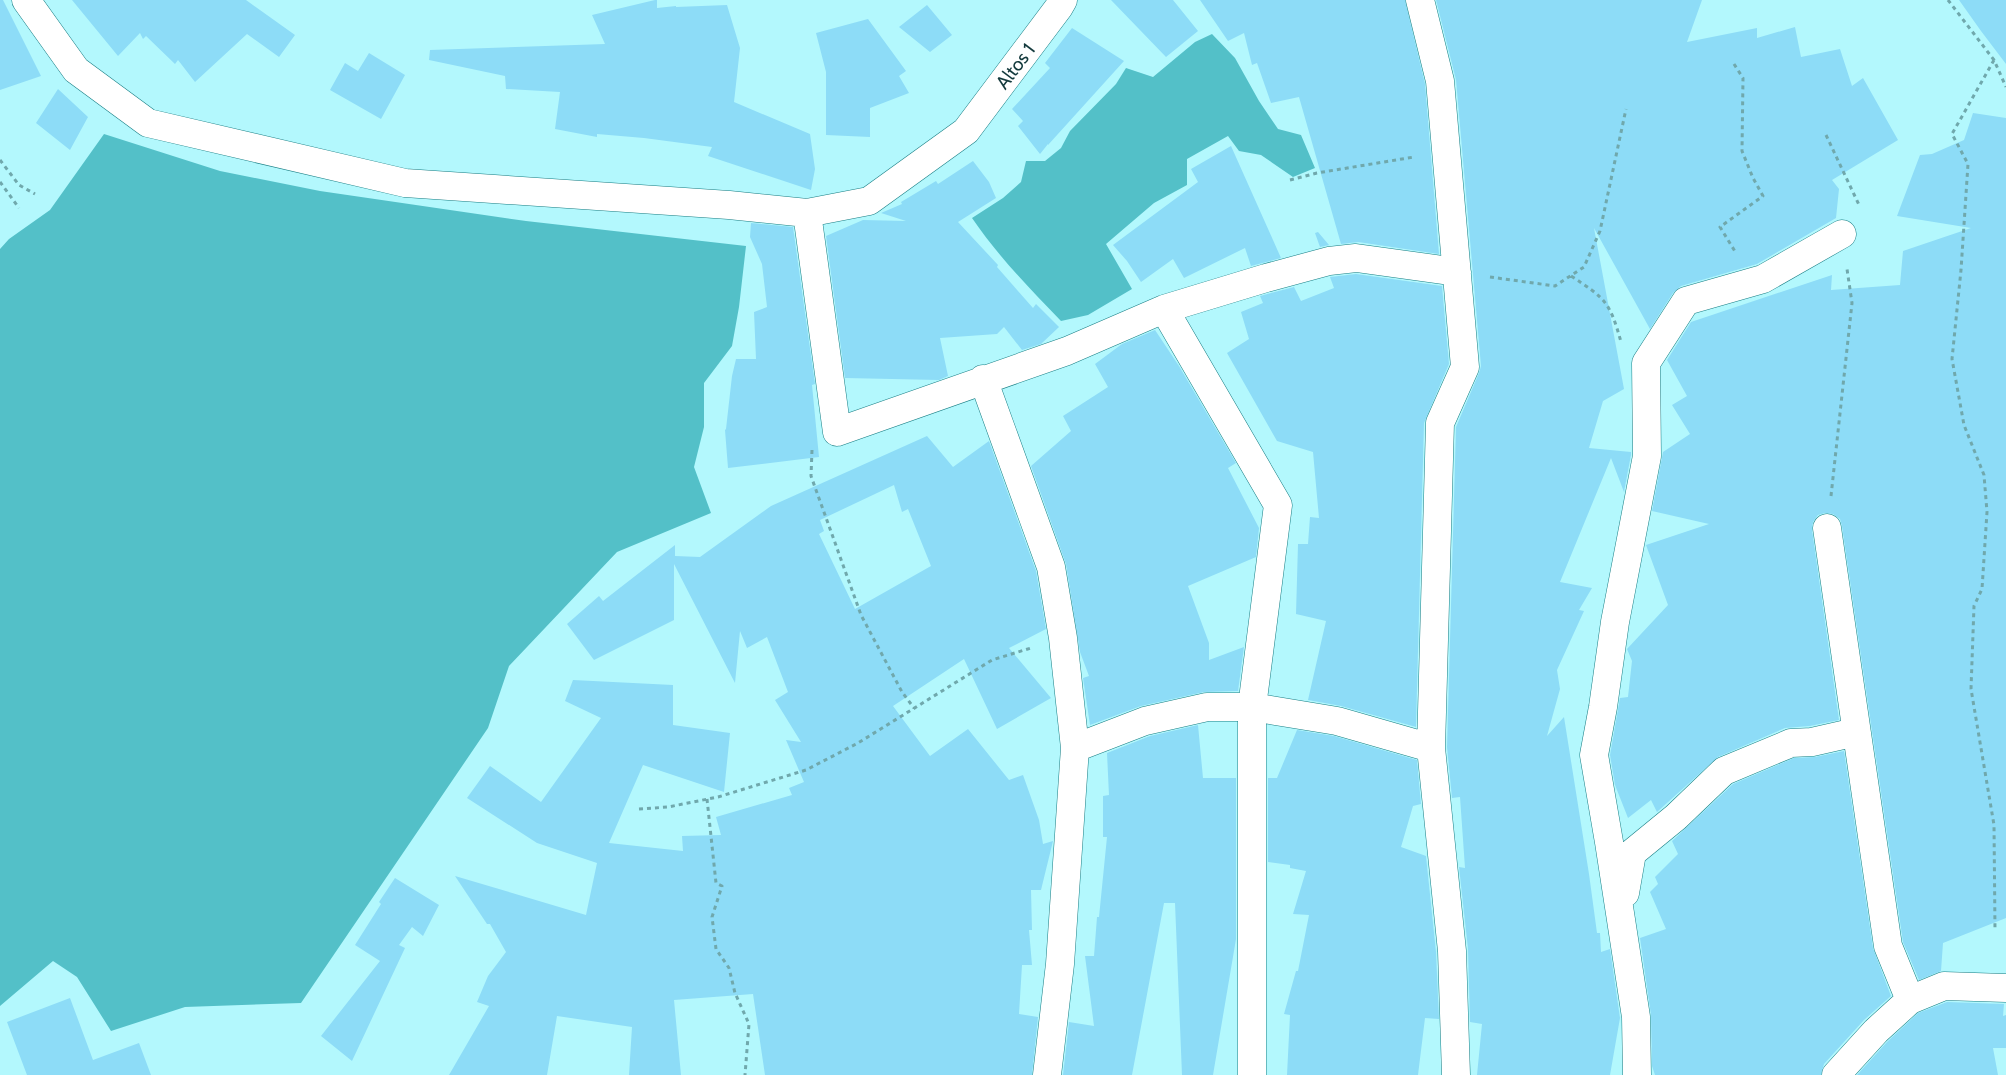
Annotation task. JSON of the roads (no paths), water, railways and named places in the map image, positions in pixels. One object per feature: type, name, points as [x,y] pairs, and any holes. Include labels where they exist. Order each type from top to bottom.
[{"type":"street","name":"Altos 1","points":[[26,0],[76,70],[148,123],[405,183],[719,204],[808,213],[869,201],[966,131],[1063,0]]},
{"type":"street","points":[[1420,0],[1440,81],[1465,367],[1440,423],[1431,748],[1452,951],[1456,1075]]},
{"type":"street","points":[[808,213],[837,432],[1067,351],[1164,309],[1329,261],[1356,258],[1457,272]]},
{"type":"street","points":[[1636,1075],[1636,1018],[1594,755],[1615,622],[1648,456],[1646,363],[1686,301],[1763,279],[1842,237]]},
{"type":"street","points":[[1164,309],[1278,505],[1252,707],[1252,1075]]},
{"type":"street","points":[[983,379],[1051,566],[1063,638],[1075,748],[1060,964],[1047,1075]]},
{"type":"street","points":[[1827,528],[1888,946],[1910,1000]]},
{"type":"street","points":[[1075,748],[1145,721],[1206,707],[1252,707],[1337,721],[1431,748]]},
{"type":"street","points":[[1621,917],[1632,852],[1676,817],[1724,771],[1791,743],[1812,742],[1856,732]]},
{"type":"street","points":[[1836,1075],[1876,1031],[1910,1000],[1944,986],[2006,988]]}]
